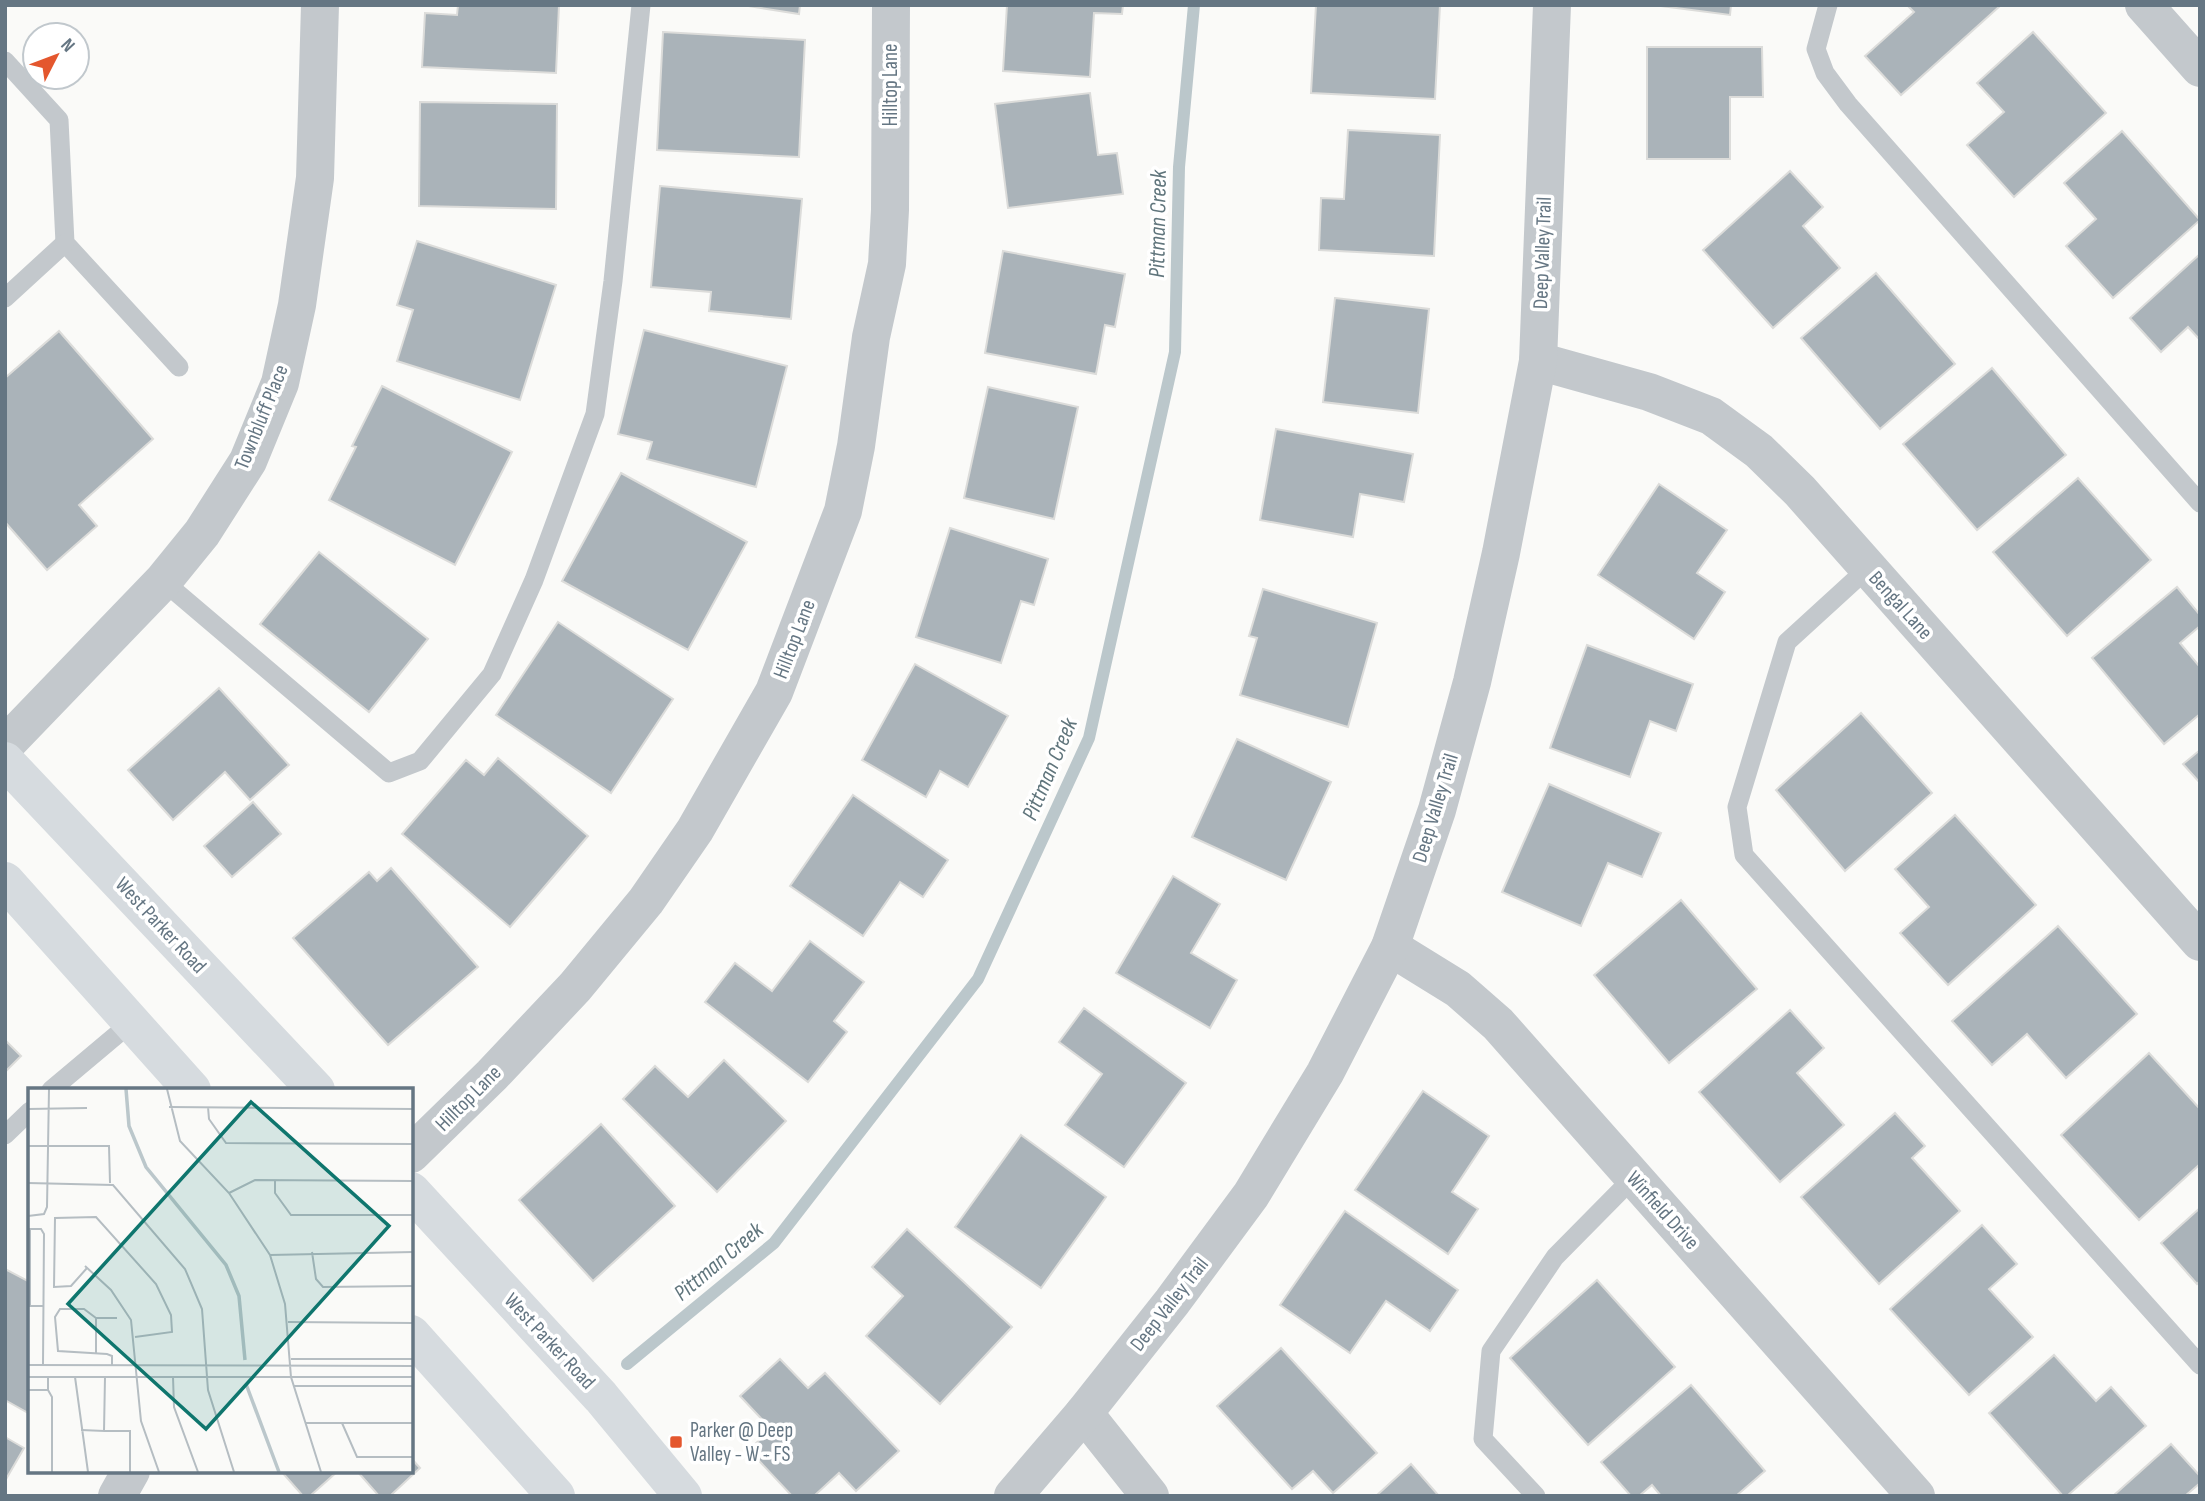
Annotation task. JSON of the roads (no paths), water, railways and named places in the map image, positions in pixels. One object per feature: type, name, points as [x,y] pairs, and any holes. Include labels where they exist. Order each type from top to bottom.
[{"type":"main road","name":"West Parker Road","points":[[5,761],[314,1088]]},
{"type":"main road","points":[[5,881],[190,1088]]},
{"type":"main road","name":"West Parker Road","points":[[413,1193],[601,1397],[683,1496]]},
{"type":"main road","points":[[413,1336],[556,1496]]},
{"type":"street","name":"Townbluff Place","points":[[5,745],[163,580],[202,533],[248,461],[280,383],[297,305],[315,178],[320,5]]},
{"type":"street","name":"Hilltop Lane","points":[[413,1152],[492,1075],[575,987],[646,901],[695,830],[774,692],[842,511],[856,446],[871,337],[887,264],[890,211],[891,5]]},
{"type":"street","name":"Deep Valley Trail","points":[[1013,1496],[1084,1413],[1172,1302],[1251,1195],[1325,1073],[1390,947],[1437,810],[1472,682],[1501,553],[1538,361],[1552,5]]},
{"type":"street","points":[[2144,5],[2200,68]]},
{"type":"street","name":"Bengal Lane","points":[[1538,361],[1649,391],[1711,416],[1759,451],[1800,491],[2200,942]]},
{"type":"street","name":"Winfield Drive","points":[[1390,947],[1458,989],[1498,1024],[1916,1496]]},
{"type":"street","points":[[1084,1413],[1150,1496]]},
{"type":"street","points":[[117,1496],[130,1473]]},
{"type":"lane","points":[[163,580],[389,772],[420,761],[492,674],[534,580],[595,414],[613,281],[641,5]]},
{"type":"lane","points":[[1828,5],[1816,48],[1825,73],[2004,283],[2200,503]]},
{"type":"lane","points":[[5,61],[59,120],[65,243],[179,367]]},
{"type":"lane","points":[[5,298],[65,243]]},
{"type":"lane","points":[[1868,568],[1787,642],[1737,807],[1744,855],[2200,1365]]},
{"type":"lane","points":[[53,1088],[132,1022]]},
{"type":"lane","points":[[5,1135],[28,1113]]},
{"type":"lane","points":[[1536,1496],[1483,1438],[1491,1351],[1555,1257],[1634,1177]]},
{"type":"waterway","name":"Pittman Creek","points":[[627,1364],[774,1243],[978,979],[1089,738],[1175,352],[1179,167],[1194,5]]},
{"type":"place","name":"Parker @ Deep Valley - W - FS","points":[[676,1442]]}]
